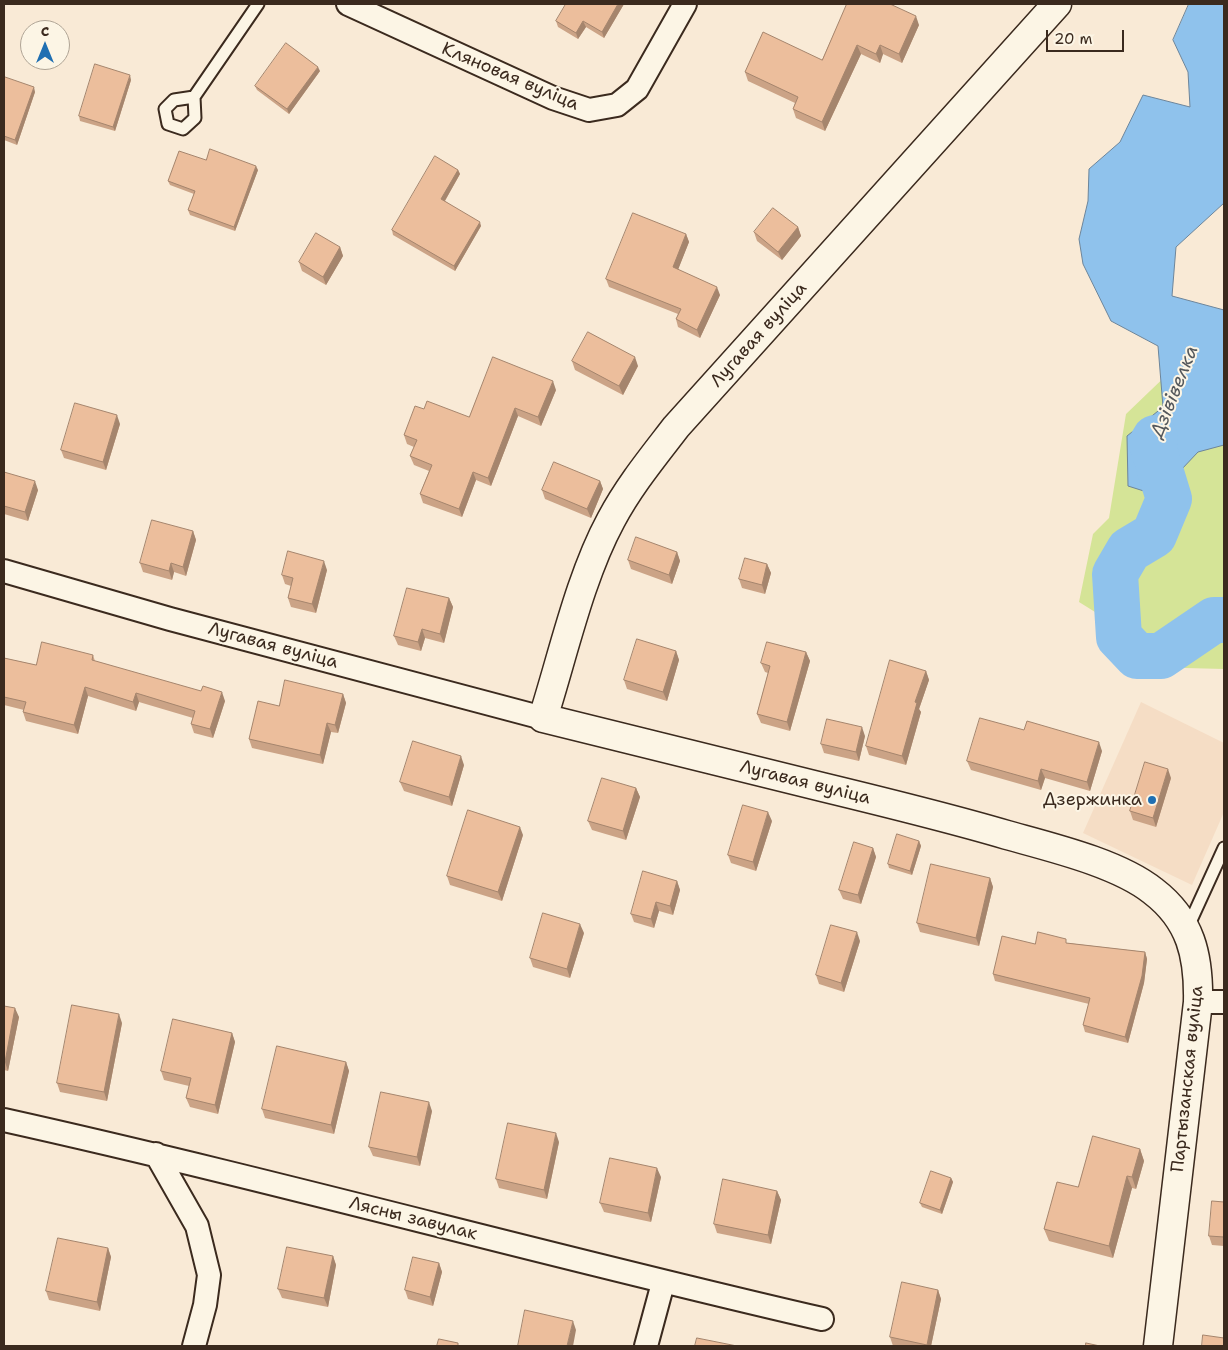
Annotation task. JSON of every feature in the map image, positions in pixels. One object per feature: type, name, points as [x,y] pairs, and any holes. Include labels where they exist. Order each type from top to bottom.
[{"type":"street","name":"Кляновая вуліца","points":[[348,4],[553,98],[589,110],[617,105],[637,89],[685,4]]},
{"type":"street","name":"Лугавая вуліца","points":[[543,718],[592,560],[611,520],[632,485],[676,427],[1057,4]]},
{"type":"street","name":"Лугавая вуліца","points":[[4,571],[170,619],[543,718],[970,824],[1066,852]]},
{"type":"street","name":"Партызанская вуліца","points":[[1066,852],[1118,871],[1152,889],[1172,907],[1187,931],[1211,1002],[1158,1346]]},
{"type":"street","name":"Лясны завулак","points":[[4,1120],[156,1154],[663,1283],[822,1319]]},
{"type":"street","points":[[156,1154],[197,1226],[209,1275],[204,1306],[194,1346]]},
{"type":"street","points":[[646,1346],[663,1283]]},
{"type":"lane","points":[[194,97],[258,4]]},
{"type":"lane","points":[[1187,931],[1224,848]]},
{"type":"shaded area","points":[[1141,702],[1224,743],[1224,812],[1192,885],[1083,833]]},
{"type":"green space","points":[[1224,320],[1224,669],[1185,668],[1079,602],[1093,534],[1109,518],[1126,414]]},
{"type":"water","points":[[1189,4],[1224,4],[1224,203],[1176,247],[1172,296],[1224,310],[1224,445],[1198,452],[1181,470],[1169,499],[1128,486],[1127,436],[1163,407],[1158,346],[1111,321],[1083,264],[1079,239],[1088,201],[1089,169],[1120,142],[1143,95],[1190,107],[1188,72],[1173,40]]},
{"type":"building","points":[[566,4],[618,4],[602,32],[583,21],[576,33],[556,21]]},
{"type":"building","points":[[847,4],[890,4],[916,16],[899,54],[880,45],[876,54],[857,45],[822,122],[793,109],[798,97],[745,72],[763,32],[822,60]]},
{"type":"building","points":[[286,43],[318,67],[287,109],[255,86]]},
{"type":"building","points":[[95,64],[130,75],[113,127],[79,116]]},
{"type":"building","points":[[5,77],[34,87],[15,140],[4,136]]},
{"type":"building","points":[[210,149],[256,166],[234,227],[188,210],[195,191],[168,181],[179,151],[206,160]]},
{"type":"building","points":[[435,156],[458,170],[441,199],[480,222],[454,266],[392,230]]},
{"type":"building","points":[[773,208],[798,227],[778,252],[754,232]]},
{"type":"building","points":[[633,213],[686,234],[673,267],[717,287],[697,330],[676,319],[681,309],[606,279]]},
{"type":"building","points":[[316,233],[340,247],[323,277],[299,262]]},
{"type":"building","points":[[588,332],[635,357],[619,386],[572,361]]},
{"type":"building","points":[[493,357],[553,381],[538,417],[515,408],[488,478],[473,472],[459,509],[420,494],[432,465],[410,456],[417,440],[404,435],[415,406],[424,409],[427,401],[469,417]]},
{"type":"building","points":[[75,403],[117,415],[103,462],[61,450]]},
{"type":"building","points":[[554,462],[600,481],[587,509],[542,490]]},
{"type":"building","points":[[4,472],[35,481],[25,512],[4,506]]},
{"type":"building","points":[[152,520],[193,531],[183,567],[171,563],[169,571],[140,563]]},
{"type":"building","points":[[636,537],[677,552],[669,575],[628,560]]},
{"type":"building","points":[[288,551],[324,561],[312,604],[288,598],[293,578],[282,575]]},
{"type":"building","points":[[745,558],[767,564],[762,585],[739,579]]},
{"type":"building","points":[[407,588],[449,598],[440,634],[422,629],[418,642],[394,636]]},
{"type":"building","points":[[637,639],[676,651],[663,692],[624,680]]},
{"type":"building","points":[[42,642],[93,655],[92,660],[201,691],[203,686],[222,692],[210,729],[191,724],[195,711],[136,693],[133,702],[85,687],[74,725],[23,712],[26,702],[4,697],[4,658],[36,665]]},
{"type":"building","points":[[767,642],[806,652],[787,722],[757,714],[770,666],[761,663]]},
{"type":"building","points":[[890,660],[926,671],[915,702],[917,703],[902,756],[866,746]]},
{"type":"building","points":[[285,680],[343,694],[335,725],[327,723],[320,755],[249,739],[258,701],[279,706]]},
{"type":"building","points":[[980,718],[1024,730],[1027,721],[1099,742],[1087,782],[1041,769],[1038,781],[967,761]]},
{"type":"building","points":[[827,719],[862,727],[856,752],[821,744]]},
{"type":"building","points":[[413,741],[461,756],[449,797],[400,782]]},
{"type":"building","name":"Дзержинка","points":[[1145,762],[1168,769],[1153,818],[1130,811]]},
{"type":"building","points":[[602,778],[636,788],[623,831],[588,821]]},
{"type":"building","points":[[743,805],[768,812],[753,862],[728,855]]},
{"type":"building","points":[[468,810],[520,827],[498,892],[447,876]]},
{"type":"building","points":[[897,834],[919,841],[910,871],[888,864]]},
{"type":"building","points":[[854,842],[873,848],[858,895],[839,890]]},
{"type":"building","points":[[931,864],[990,878],[976,938],[917,923]]},
{"type":"building","points":[[643,871],[677,881],[670,906],[656,902],[651,919],[631,914]]},
{"type":"building","points":[[543,913],[580,924],[567,969],[530,958]]},
{"type":"building","points":[[831,925],[857,932],[841,983],[816,975]]},
{"type":"building","points":[[1038,932],[1066,939],[1066,943],[1145,952],[1142,976],[1125,1037],[1083,1025],[1090,998],[993,974],[1002,936],[1035,944]]},
{"type":"building","points":[[72,1005],[119,1014],[104,1092],[57,1083]]},
{"type":"building","points":[[4,1006],[15,1008],[5,1062],[4,1062]]},
{"type":"building","points":[[173,1019],[232,1033],[215,1105],[186,1098],[191,1078],[161,1071]]},
{"type":"building","points":[[277,1046],[346,1062],[331,1125],[262,1109]]},
{"type":"building","points":[[381,1092],[429,1102],[417,1157],[369,1147]]},
{"type":"building","points":[[508,1123],[556,1133],[544,1190],[496,1179]]},
{"type":"building","points":[[1093,1136],[1140,1149],[1132,1177],[1127,1176],[1109,1246],[1044,1229],[1057,1182],[1078,1187]]},
{"type":"building","points":[[610,1158],[657,1168],[648,1213],[600,1203]]},
{"type":"building","points":[[931,1171],[951,1178],[940,1210],[920,1203]]},
{"type":"building","points":[[723,1179],[777,1191],[768,1235],[714,1224]]},
{"type":"building","points":[[1212,1201],[1224,1202],[1224,1237],[1209,1236]]},
{"type":"building","points":[[58,1238],[108,1248],[97,1302],[46,1291]]},
{"type":"building","points":[[287,1247],[333,1256],[324,1298],[278,1289]]},
{"type":"building","points":[[413,1257],[439,1263],[430,1297],[405,1290]]},
{"type":"building","points":[[902,1282],[938,1290],[927,1345],[890,1337]]},
{"type":"building","points":[[525,1310],[573,1321],[567,1346],[518,1346]]},
{"type":"building","points":[[1203,1335],[1224,1338],[1224,1346],[1202,1346]]},
{"type":"building","points":[[697,1338],[737,1346],[695,1346]]},
{"type":"building","points":[[439,1339],[458,1343],[458,1346],[437,1346]]},
{"type":"building","points":[[1086,1343],[1100,1346],[1086,1346]]},
{"type":"waterway","name":"Дзівівелка","points":[[1155,438],[1152,443],[1169,499],[1154,535],[1129,550],[1115,574],[1119,637],[1137,656],[1161,656],[1214,620],[1224,620]]},
{"type":"place","name":"Дзержинка","points":[[1152,800]]}]
